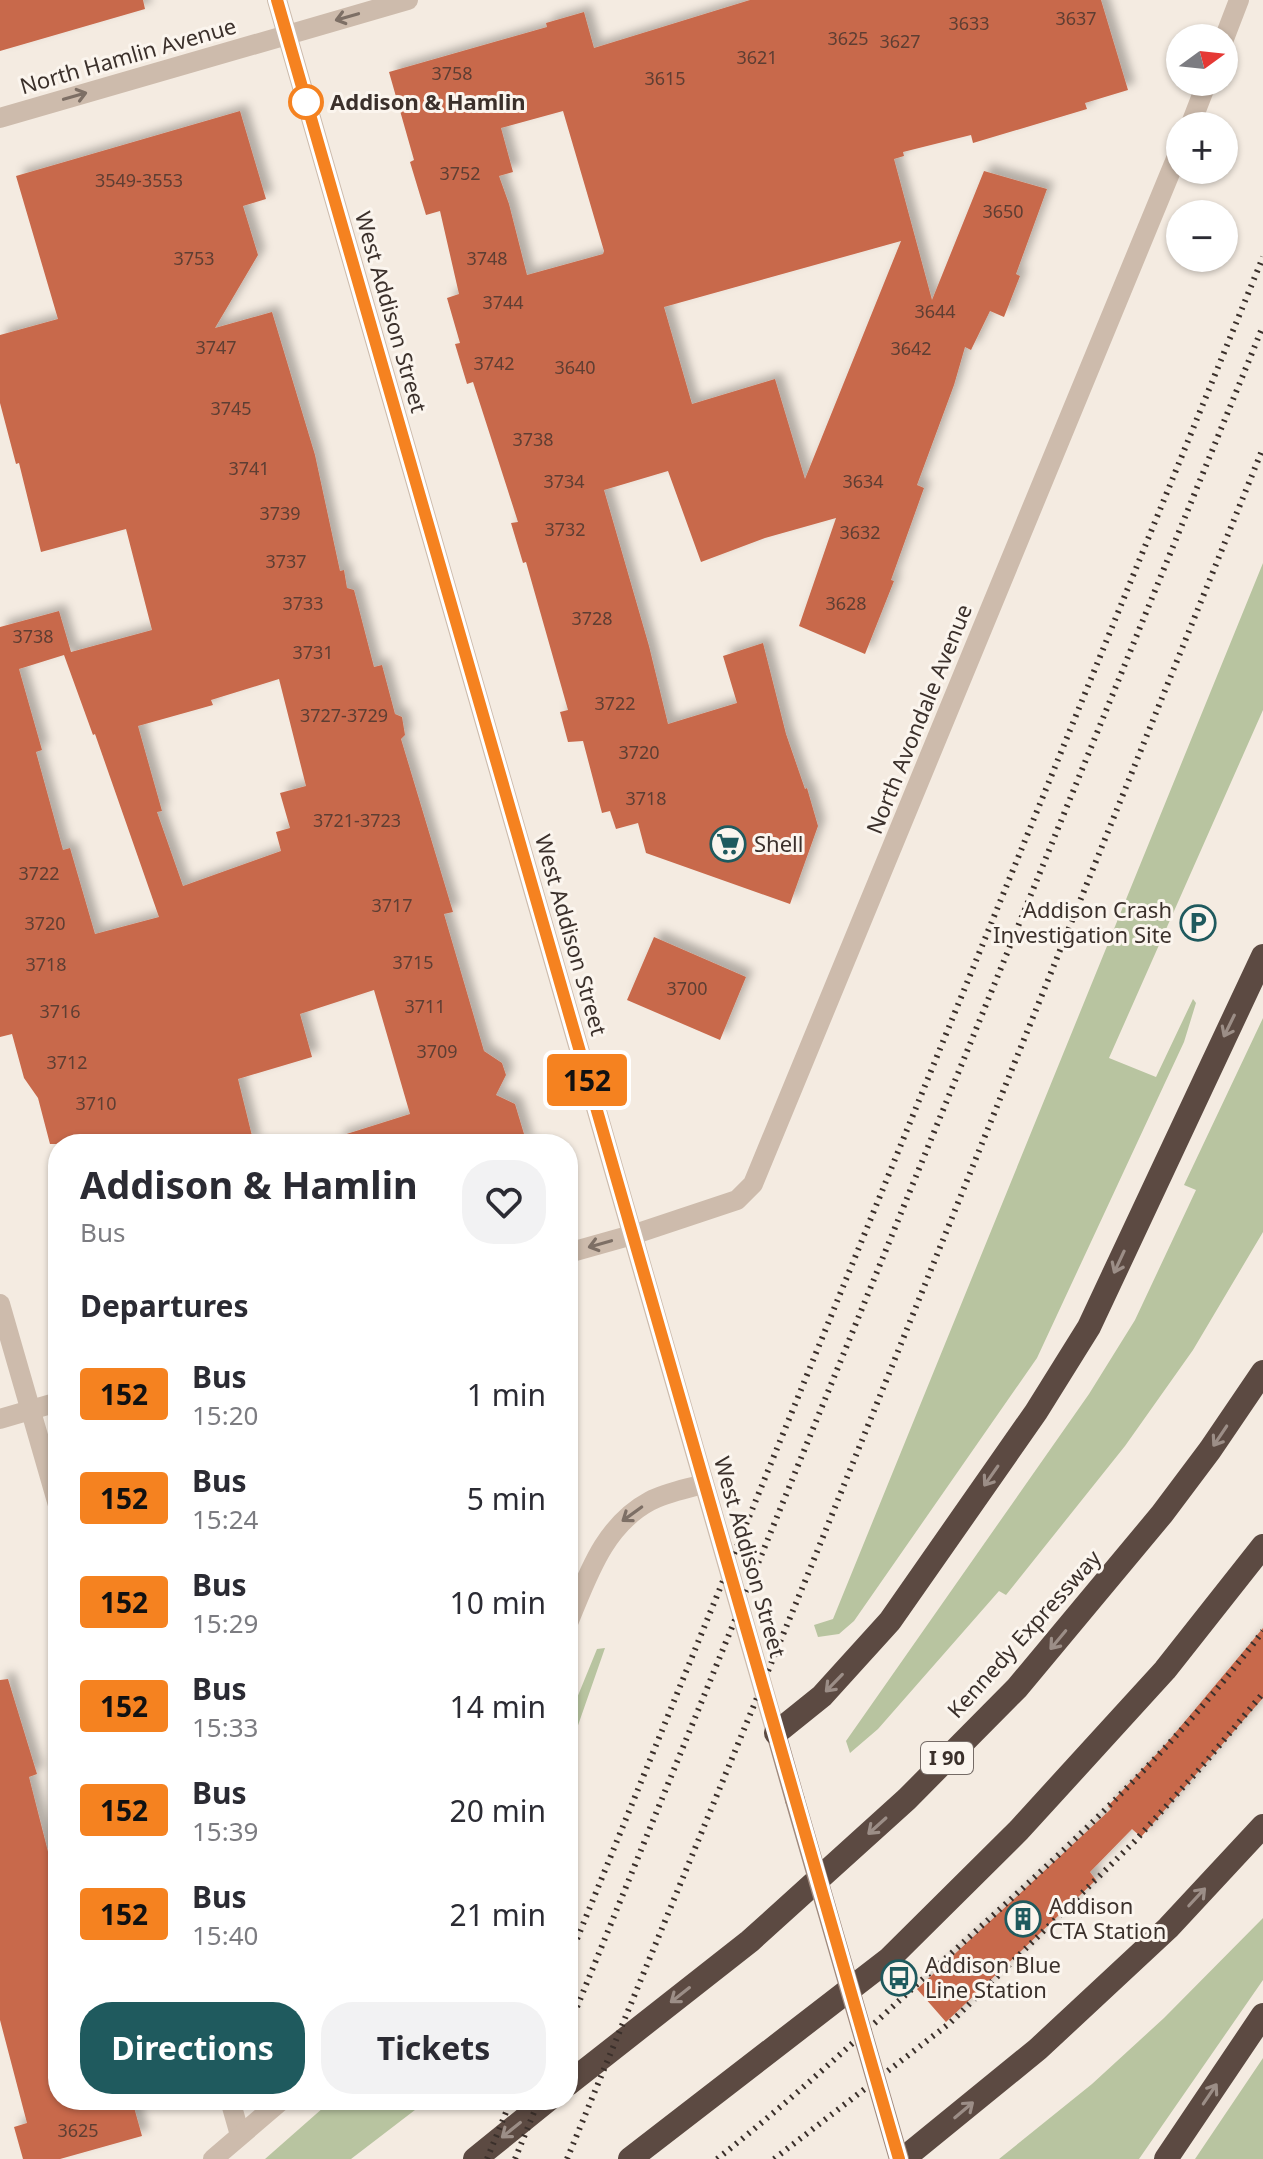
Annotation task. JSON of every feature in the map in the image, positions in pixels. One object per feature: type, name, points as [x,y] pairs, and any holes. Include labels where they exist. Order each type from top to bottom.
[{"type":"highway","points":[[776,1733],[822,1696],[890,1621],[1044,1400],[1089,1327],[1263,956]]},
{"type":"highway","name":"Kennedy Expressway","points":[[578,2076],[750,1941],[907,1799],[1017,1688],[1172,1501],[1263,1372]]},
{"type":"highway","points":[[630,2159],[889,1959],[1019,1830],[1165,1670],[1263,1546]]},
{"type":"highway","points":[[901,2159],[1038,2049],[1168,1928],[1263,1826]]},
{"type":"highway","points":[[1166,2159],[1263,2015]]},
{"type":"highway","points":[[475,2159],[536,2110]]},
{"type":"main road","name":"West Addison Street","points":[[776,1733],[901,2159]]},
{"type":"street","name":"West Addison Street","points":[[277,0],[776,1733]]},
{"type":"street","name":"North Hamlin Avenue","points":[[0,118],[408,0]]},
{"type":"street","points":[[1230,24],[1239,0]]},
{"type":"street","name":"North Avondale Avenue","points":[[578,1250],[737,1200],[753,1184],[1166,183]]},
{"type":"street","points":[[0,1304],[48,1470]]},
{"type":"street","points":[[0,1419],[48,1405]]},
{"type":"street","points":[[578,1599],[596,1556],[621,1522],[650,1501],[703,1484]]},
{"type":"street","points":[[233,2110],[240,2135]]},
{"type":"street","points":[[213,2159],[270,2110]]},
{"type":"green space","points":[[1263,563],[1263,710],[1109,1058],[1156,1077],[1193,999],[1196,1003],[1184,1042],[1037,1358],[854,1621],[839,1634],[818,1637],[814,1625],[833,1619]]},
{"type":"green space","points":[[1263,1018],[1263,1232],[1193,1350],[1125,1446],[1006,1595],[999,1591],[878,1729],[850,1753],[846,1741],[1089,1394],[1135,1320],[1196,1190],[1184,1185]]},
{"type":"green space","points":[[605,1648],[578,1725],[578,1696],[597,1649]]},
{"type":"green space","points":[[1263,1918],[1263,1980],[1139,2159],[999,2159],[1092,2084],[1164,2018]]},
{"type":"green space","points":[[1263,2058],[1263,2159],[1195,2159]]},
{"type":"green space","points":[[321,2110],[415,2110],[351,2159],[265,2159]]},
{"type":"building","points":[[0,0],[143,0],[145,9],[0,51]]},
{"type":"building","points":[[750,0],[1101,0],[1128,90],[1085,103],[1087,109],[973,143],[971,135],[903,152],[904,156],[894,159],[932,300],[984,171],[1047,189],[1004,317],[990,311],[971,350],[965,347],[917,485],[924,488],[891,580],[894,581],[865,654],[799,626],[836,518],[765,538],[701,562],[668,471],[604,490],[668,724],[737,703],[723,656],[763,643],[786,734],[818,826],[790,904],[646,853],[638,823],[616,829],[610,811],[602,813],[583,741],[568,742],[560,712],[568,710],[526,562],[523,563],[511,523],[518,522],[473,382],[467,384],[455,344],[460,343],[447,298],[459,294],[440,211],[426,215],[389,72],[547,27],[546,23],[584,12],[594,48]],"holes":[[[563,111],[604,251],[603,254],[527,275],[499,176],[513,172],[501,128]],[[901,241],[805,479],[775,379],[692,404],[664,307]]]},
{"type":"building","points":[[240,111],[266,199],[243,206],[258,255],[215,328],[272,312],[315,455],[340,571],[344,570],[347,588],[354,590],[374,667],[382,665],[395,714],[402,717],[405,735],[401,739],[453,912],[444,914],[484,1051],[502,1063],[506,1075],[496,1095],[515,1104],[524,1134],[347,1134],[410,1114],[374,990],[300,1014],[312,1057],[238,1079],[252,1134],[48,1136],[38,1098],[24,1078],[12,1034],[0,1037],[0,627],[59,611],[71,652],[152,630],[126,529],[41,552],[19,463],[16,464],[0,403],[0,335],[58,319],[16,176]],"holes":[[[64,655],[159,917],[95,934],[70,848],[63,850],[36,752],[42,750],[19,669]],[[279,679],[306,786],[280,793],[290,828],[276,832],[281,851],[183,886],[157,812],[162,811],[138,726],[213,705],[211,700]]]},
{"type":"building","points":[[654,937],[746,977],[720,1040],[627,1000]]},
{"type":"building","points":[[1263,1628],[1263,1698],[1141,1837],[1132,1829],[1090,1872],[1096,1880],[946,2022],[917,1989],[1111,1809],[1108,1806],[1165,1745]]},
{"type":"building","points":[[8,1679],[37,1774],[29,1777],[48,1852],[48,2110],[135,2110],[142,2136],[60,2159],[23,2159],[14,2127],[27,2123],[0,2020],[0,1680]]},
{"type":"railway","points":[[578,1936],[1263,257]]},
{"type":"railway","points":[[578,2004],[1263,326]]},
{"type":"railway","points":[[567,2159],[808,1574],[1263,448]]},
{"type":"railway","points":[[717,2159],[776,2111],[1072,1842],[1152,1762],[1263,1631]]},
{"type":"railway","points":[[774,2159],[950,2023],[1135,1841],[1263,1693]]},
{"type":"railway","points":[[487,2159],[507,2110]]},
{"type":"railway","points":[[515,2159],[535,2110]]},
{"type":"bus line","name":"152","points":[[277,0],[899,2159]]},
{"type":"place","name":"Addison & Hamlin","points":[[306,102]]},
{"type":"place","name":"Shell","points":[[728,844]]},
{"type":"place","name":"Addison Crash Investigation Site","points":[[1198,923]]},
{"type":"place","name":"Addison CTA Station","points":[[1023,1919]]},
{"type":"place","name":"Addison Blue Line Station","points":[[899,1978]]}]
